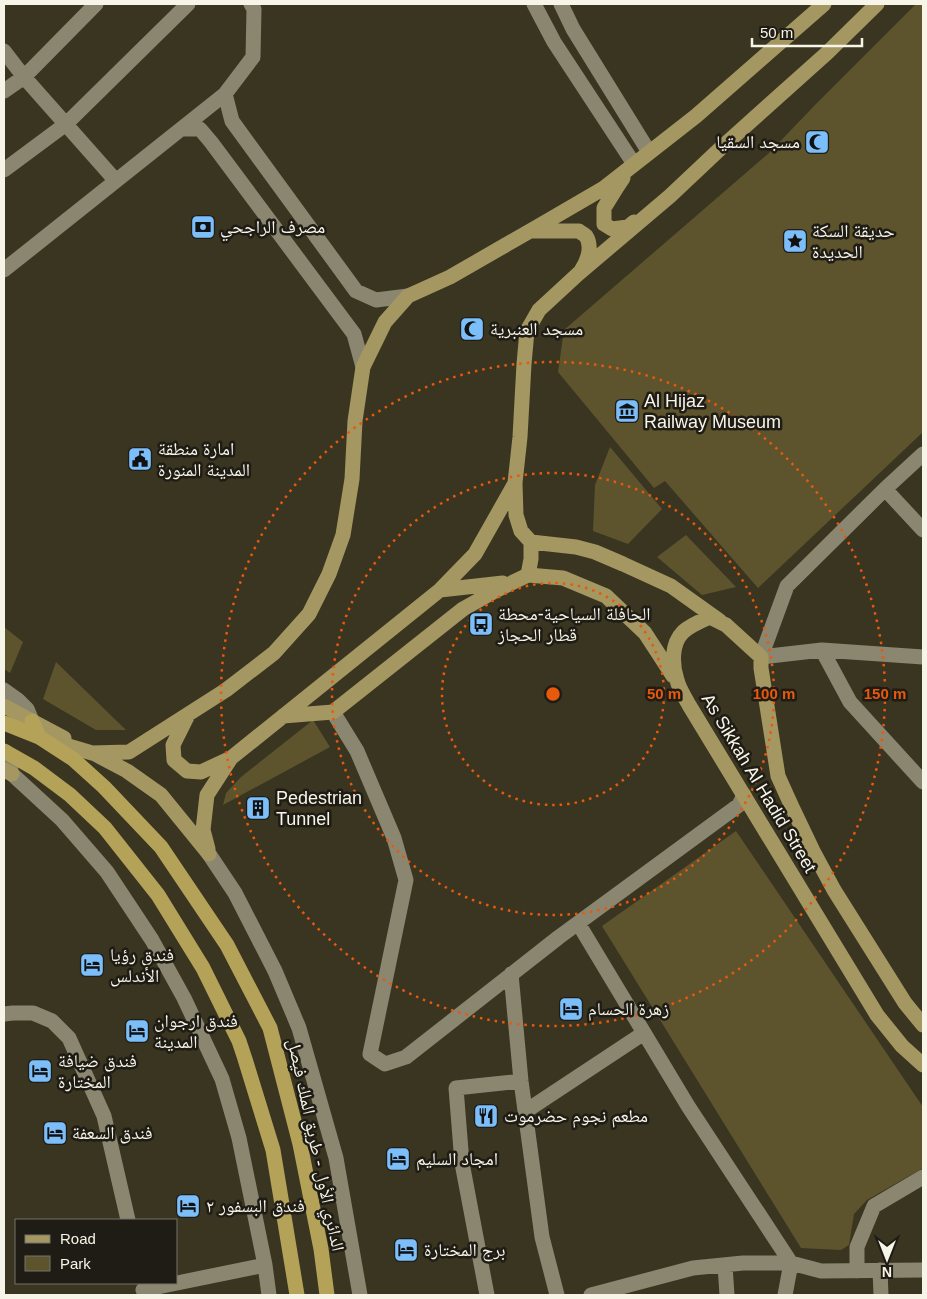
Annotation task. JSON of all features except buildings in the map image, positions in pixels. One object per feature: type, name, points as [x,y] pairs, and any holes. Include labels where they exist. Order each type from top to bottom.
[{"type":"highway","points":[[32,721],[39,737]]},
{"type":"highway","name":"الدائري الأول - طريق الملك فيصل","points":[[4,723],[39,737],[72,759],[104,787],[161,846],[227,946],[270,1028],[300,1144],[321,1249],[327,1295]]},
{"type":"highway","points":[[5,751],[34,768],[70,795],[106,828],[158,894],[203,968],[239,1042],[273,1150],[297,1295]]},
{"type":"main road","points":[[39,737],[92,752],[128,752],[226,690],[274,653],[309,614],[329,574],[343,534],[352,479],[355,421],[364,367],[385,322],[408,296],[450,277],[604,188],[696,116],[824,4]]},
{"type":"main road","points":[[726,625],[672,586],[596,552],[576,547],[531,542],[521,531],[516,516],[514,483],[520,437],[527,331],[539,310],[578,274],[670,196],[827,53],[877,4]]},
{"type":"main road","points":[[634,164],[616,187],[604,208],[604,224],[612,229],[628,227],[670,196]]},
{"type":"main road","points":[[531,231],[579,231],[586,237],[589,248],[587,262],[578,274]]},
{"type":"main road","points":[[188,714],[173,745],[174,760],[187,771],[201,772],[230,758],[440,590],[475,554],[514,483]]},
{"type":"main road","points":[[283,716],[333,712],[462,610],[522,578],[531,558],[531,542]]},
{"type":"main road","points":[[440,590],[522,578],[563,578],[606,596],[644,632],[677,682]]},
{"type":"main road","name":"As Sikkah Al Hadid Street","points":[[923,1025],[905,1003],[834,890],[813,851],[778,776],[761,668],[761,657],[726,625],[710,617],[692,625],[682,633],[676,645],[673,662],[677,682],[689,705],[877,1014],[902,1046],[923,1065]]},
{"type":"main road","points":[[4,706],[127,771],[161,795],[209,854]]},
{"type":"main road","points":[[209,854],[203,830],[206,795],[230,758]]},
{"type":"street","points":[[4,91],[24,77],[96,4]]},
{"type":"street","points":[[4,170],[66,124],[188,4]]},
{"type":"street","points":[[534,4],[554,42],[634,164]]},
{"type":"street","points":[[561,4],[574,29],[649,152]]},
{"type":"street","points":[[4,270],[225,94],[253,57],[256,5]]},
{"type":"street","points":[[554,42],[574,29]]},
{"type":"street","points":[[4,51],[24,77],[116,181]]},
{"type":"street","points":[[225,94],[232,121],[356,291],[376,300],[408,296]]},
{"type":"street","points":[[181,128],[200,128],[211,142],[354,334],[364,367]]},
{"type":"street","points":[[923,454],[787,586],[761,657],[822,650],[923,657]]},
{"type":"street","points":[[885,489],[923,530]]},
{"type":"street","points":[[822,650],[850,702],[923,782]]},
{"type":"street","points":[[4,690],[27,709],[32,721]]},
{"type":"street","points":[[333,712],[357,751],[394,838],[406,880],[370,1054],[385,1064],[406,1057],[578,923],[739,805],[744,795]]},
{"type":"street","points":[[5,751],[8,772],[62,820],[107,872],[152,940],[184,998],[222,1079],[239,1138],[265,1265],[269,1295]]},
{"type":"street","points":[[209,854],[235,893],[275,971],[299,1028],[336,1158],[360,1295]]},
{"type":"street","points":[[578,923],[688,1106],[791,1263],[785,1295]]},
{"type":"street","points":[[511,974],[522,1081],[542,1237],[557,1295]]},
{"type":"street","points":[[4,1014],[33,1013],[52,1021],[69,1038],[104,1116],[128,1219]]},
{"type":"street","points":[[526,1111],[644,1033]]},
{"type":"street","points":[[487,1295],[462,1163],[456,1088],[522,1081]]},
{"type":"street","points":[[857,1271],[857,1247],[874,1206],[923,1177]]},
{"type":"street","points":[[591,1295],[615,1292],[692,1268],[743,1263],[791,1263],[820,1272],[923,1270]]},
{"type":"street","points":[[178,1282],[265,1265]]},
{"type":"street","points":[[725,1265],[727,1295]]},
{"type":"street","points":[[880,1270],[881,1295]]},
{"type":"street","points":[[143,1289],[168,1284]]},
{"type":"green space","name":"حديقة السكة الحديدة","points":[[916,4],[923,4],[923,432],[758,588],[665,481],[654,488],[558,372],[564,330],[769,153]]},
{"type":"green space","points":[[610,447],[662,509],[628,544],[593,531],[595,485]]},
{"type":"green space","points":[[686,535],[736,587],[702,595],[657,557]]},
{"type":"green space","points":[[4,627],[23,642],[10,673],[4,669]]},
{"type":"green space","points":[[56,662],[126,730],[96,730],[43,699]]},
{"type":"green space","points":[[313,720],[330,747],[223,805],[226,793],[241,777]]},
{"type":"green space","points":[[736,831],[923,1107],[923,1168],[867,1200],[854,1214],[849,1245],[841,1250],[801,1248],[602,926]]},
{"type":"place","name":"مسجد السقيا","points":[[817,142]]},
{"type":"place","name":"مصرف الراجحي","points":[[203,227]]},
{"type":"place","name":"حديقة السكة الحديدة","points":[[795,241]]},
{"type":"place","name":"مسجد العنبرية","points":[[472,329]]},
{"type":"place","name":"Al Hijaz Railway Museum","points":[[627,411]]},
{"type":"place","name":"امارة منطقة المدينة المنورة","points":[[140,459]]},
{"type":"place","name":"الحافلة السياحية-محطة قطار الحجاز","points":[[481,624]]},
{"type":"place","name":"Pedestrian Tunnel","points":[[258,808]]},
{"type":"place","name":"فندق رؤيا الأندلس","points":[[92,965]]},
{"type":"place","name":"زهرة الحسام","points":[[571,1009]]},
{"type":"place","name":"فندق ارجوان المدينة","points":[[137,1031]]},
{"type":"place","name":"فندق ضيافة المختارة","points":[[40,1071]]},
{"type":"place","name":"مطعم نجوم حضرموت","points":[[486,1116]]},
{"type":"place","name":"فندق السعفة","points":[[55,1133]]},
{"type":"place","name":"امجاد السلیم","points":[[398,1159]]},
{"type":"place","name":"فندق البسفور ٢","points":[[188,1206]]},
{"type":"place","name":"برج المختارة","points":[[406,1250]]}]
